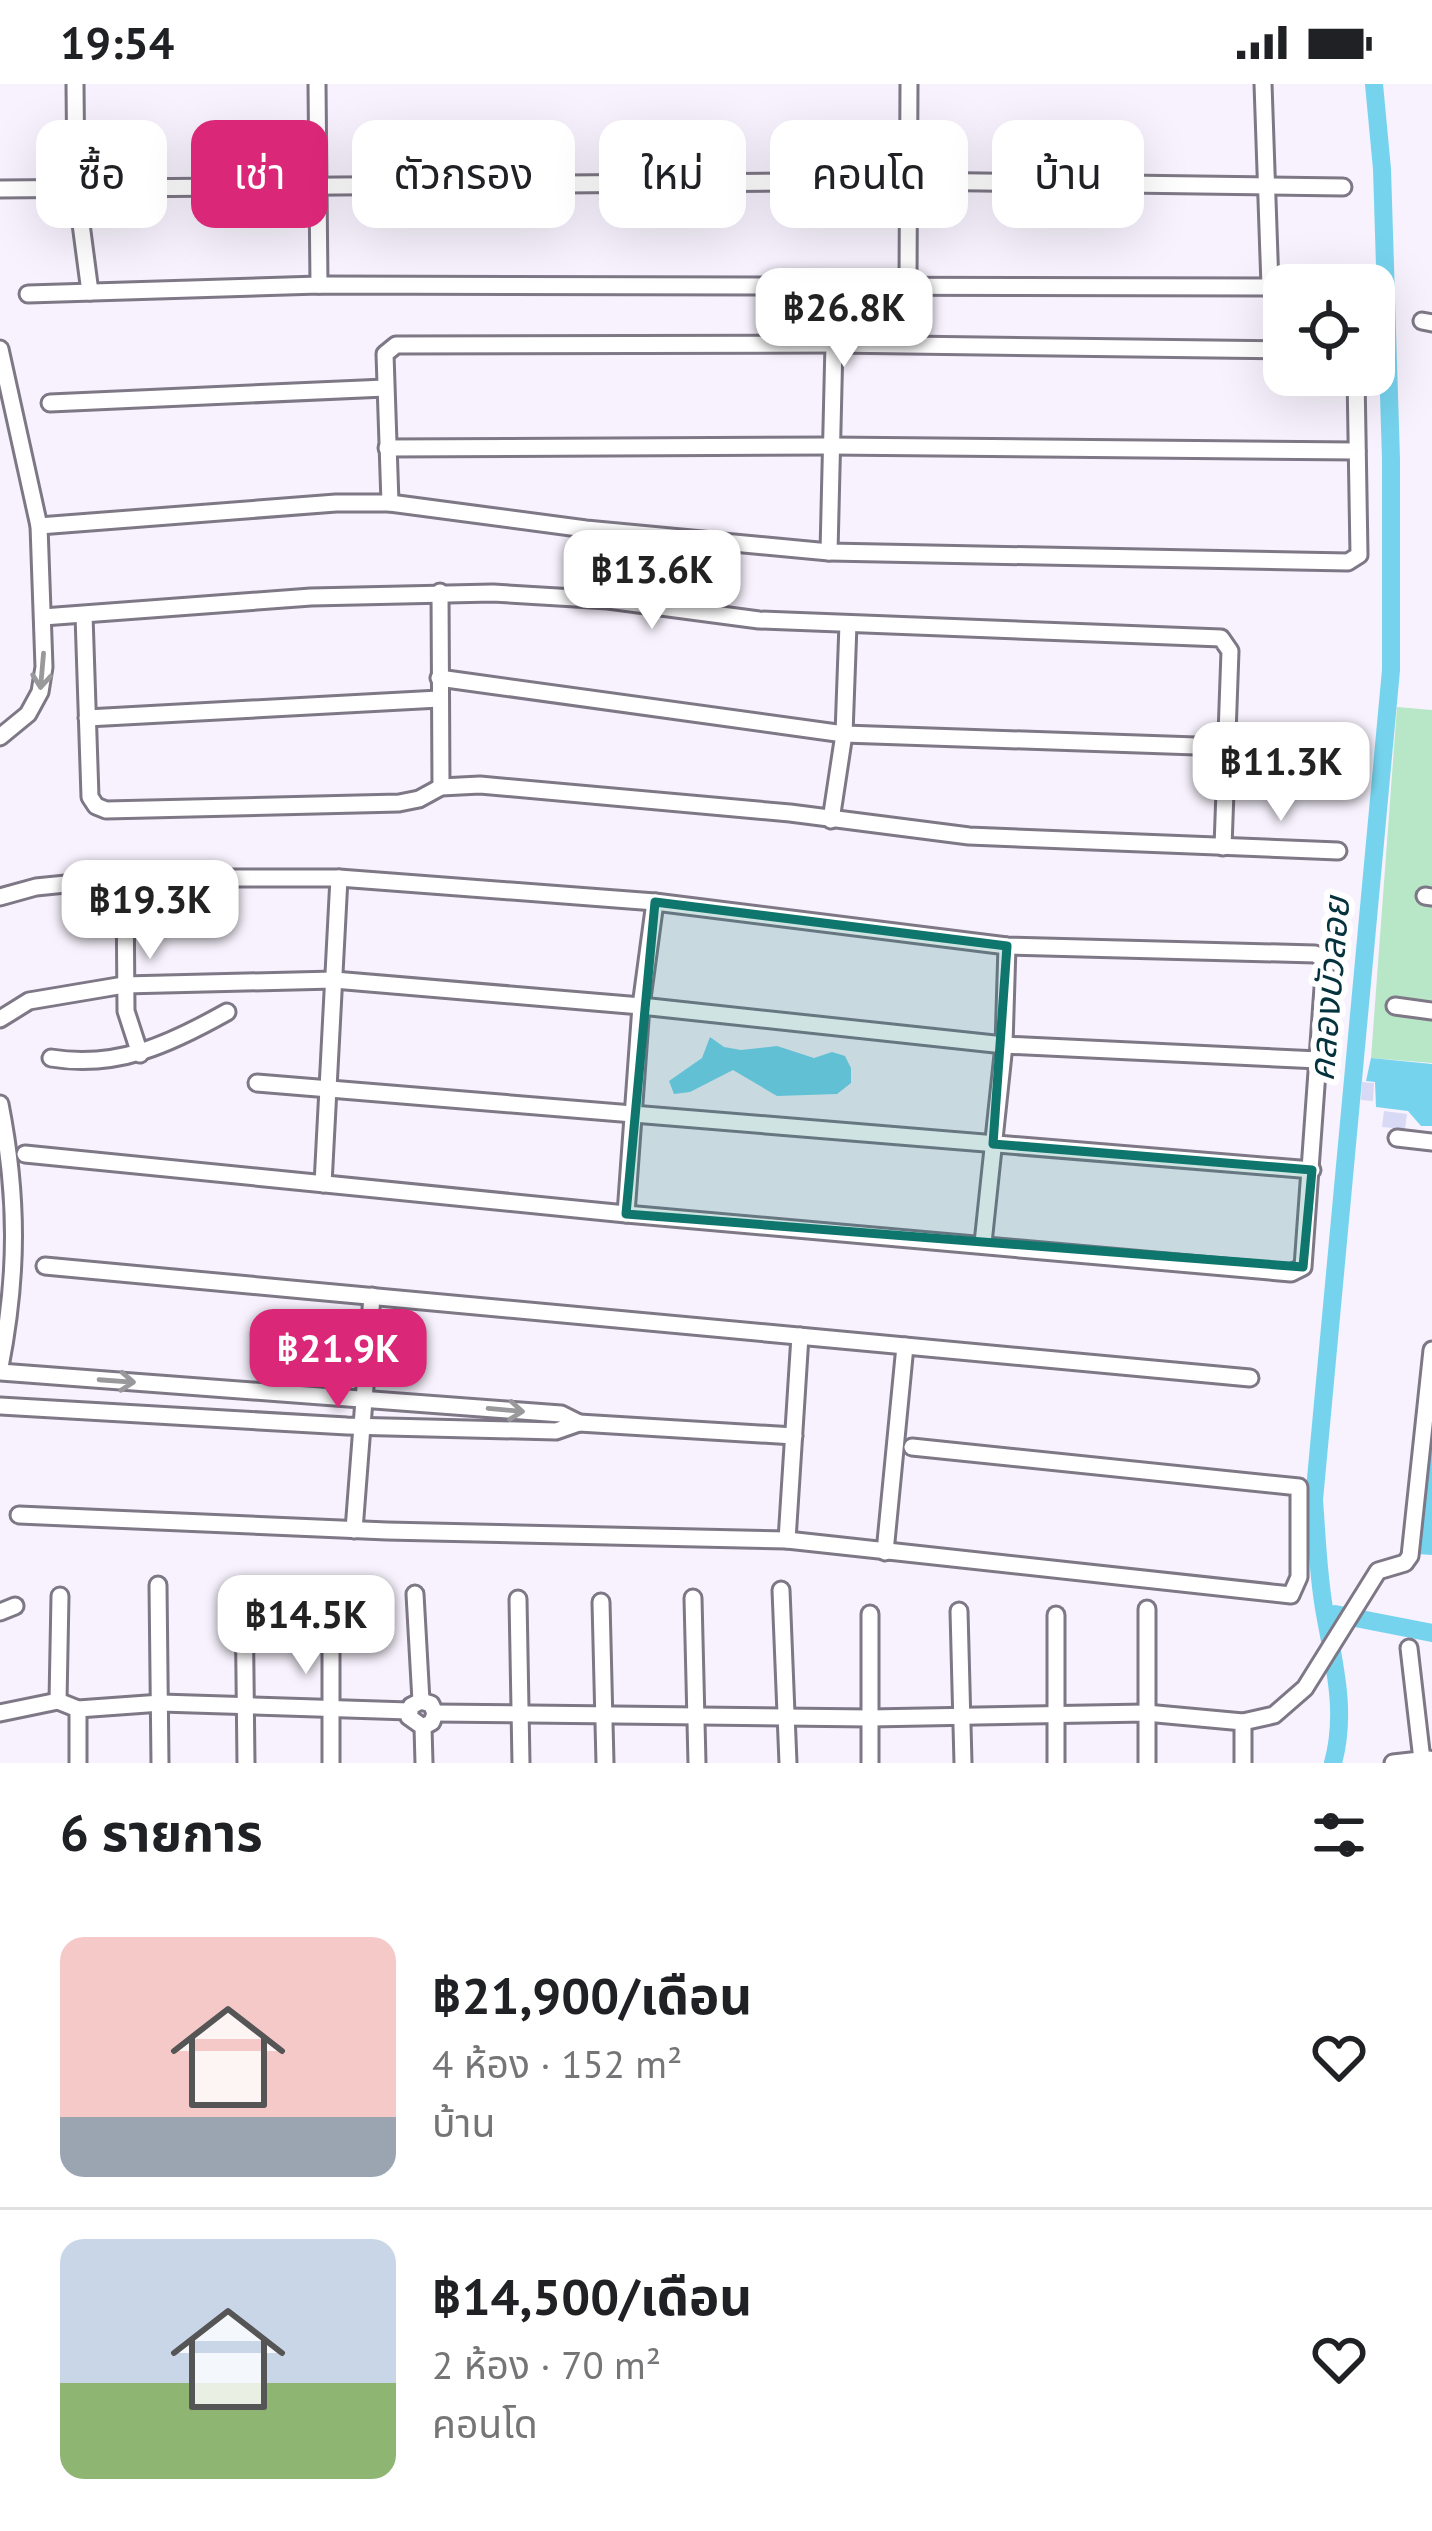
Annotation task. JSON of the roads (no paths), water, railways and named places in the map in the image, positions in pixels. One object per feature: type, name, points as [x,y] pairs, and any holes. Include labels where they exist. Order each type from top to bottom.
[{"type":"street","points":[[75,84],[75,120]]},
{"type":"street","points":[[317,84],[318,120]]},
{"type":"street","points":[[909,84],[909,120]]},
{"type":"street","points":[[1263,84],[1275,264]]},
{"type":"street","points":[[328,186],[770,182]]},
{"type":"street","points":[[968,182],[1342,187]]},
{"type":"street","points":[[0,189],[36,188]]},
{"type":"street","points":[[82,228],[90,292]]},
{"type":"street","points":[[319,228],[319,285]]},
{"type":"street","points":[[908,228],[908,283]]},
{"type":"street","points":[[28,294],[319,285],[1263,286]]},
{"type":"street","points":[[830,552],[834,344]]},
{"type":"street","points":[[389,503],[386,353],[396,346],[834,344],[1263,350]]},
{"type":"street","points":[[0,349],[39,526],[43,617],[40,692],[28,714],[0,737]]},
{"type":"street","points":[[50,403],[385,388]]},
{"type":"street","points":[[39,526],[389,503],[586,529],[830,552],[1348,562],[1359,555],[1356,396]]},
{"type":"street","points":[[387,448],[1357,451]]},
{"type":"street","points":[[43,617],[440,592],[551,596],[759,620],[1221,638],[1230,651],[1223,847]]},
{"type":"street","points":[[440,592],[441,787]]},
{"type":"street","points":[[84,615],[90,797],[106,810],[399,803],[441,787],[480,785],[969,836],[1338,851]]},
{"type":"street","points":[[831,820],[844,734],[848,624]]},
{"type":"street","points":[[439,678],[844,734],[1225,747]]},
{"type":"street","points":[[87,718],[439,699]]},
{"type":"street","points":[[125,878],[124,985],[129,1029],[140,1054]]},
{"type":"street","points":[[0,897],[36,887],[125,878],[339,878],[655,902],[1007,946],[1322,956],[1312,1170],[1300,1271],[626,1214],[25,1154]]},
{"type":"street","points":[[323,1184],[339,878]]},
{"type":"street","points":[[626,1214],[641,1006],[655,902]]},
{"type":"street","points":[[983,1243],[1004,1045],[1007,946]]},
{"type":"street","points":[[0,1019],[28,1000],[124,985],[334,980],[641,1006],[1004,1045],[1319,1060]]},
{"type":"street","points":[[1395,1006],[1432,1011]]},
{"type":"street","points":[[51,1058],[102,1061],[140,1054],[178,1040],[227,1012]]},
{"type":"street","points":[[256,1083],[1312,1170]]},
{"type":"street","points":[[0,1104],[8,1231],[0,1370],[561,1414],[579,1423]]},
{"type":"street","points":[[1397,1138],[1432,1142]]},
{"type":"street","points":[[45,1266],[1250,1378]]},
{"type":"street","points":[[354,1529],[371,1296]]},
{"type":"street","points":[[787,1540],[800,1336]]},
{"type":"street","points":[[885,1552],[905,1346]]},
{"type":"street","points":[[435,1713],[869,1718],[1146,1713],[1264,1720],[1292,1703],[1324,1662],[1374,1577],[1385,1567],[1405,1564],[1410,1556],[1432,1350]]},
{"type":"street","points":[[0,1406],[363,1426],[556,1431],[579,1423],[794,1436]]},
{"type":"street","points":[[20,1515],[787,1540],[1291,1594],[1299,1577],[1299,1487],[912,1448]]},
{"type":"street","points":[[158,1585],[160,1763]]},
{"type":"street","points":[[244,1589],[246,1763]]},
{"type":"street","points":[[331,1590],[331,1763]]},
{"type":"street","points":[[781,1590],[788,1763]]},
{"type":"street","points":[[0,1713],[58,1701],[77,1709],[161,1703],[331,1710],[415,1706],[430,1704],[435,1713],[423,1727],[412,1723],[415,1706],[415,1594]]},
{"type":"street","points":[[58,1701],[60,1596]]},
{"type":"street","points":[[693,1598],[697,1763]]},
{"type":"street","points":[[518,1599],[520,1763]]},
{"type":"street","points":[[601,1601],[604,1763]]},
{"type":"street","points":[[1147,1609],[1147,1763]]},
{"type":"street","points":[[959,1611],[963,1763]]},
{"type":"street","points":[[870,1614],[870,1763]]},
{"type":"street","points":[[1056,1616],[1056,1763]]},
{"type":"street","points":[[1393,1763],[1427,1759],[1409,1648]]},
{"type":"street","points":[[77,1709],[78,1763]]},
{"type":"street","points":[[1243,1722],[1243,1763]]},
{"type":"street","points":[[423,1727],[424,1763]]},
{"type":"water","points":[[710,1037],[724,1047],[741,1050],[777,1046],[814,1058],[832,1052],[845,1056],[851,1083],[837,1094],[777,1096],[733,1070],[690,1092],[674,1094],[669,1081],[702,1058]]},
{"type":"water","points":[[1371,1058],[1432,1064],[1432,1126],[1421,1126],[1408,1111],[1376,1107],[1375,1082],[1366,1081]]},
{"type":"water","points":[[1432,1397],[1432,1555],[1417,1554]]},
{"type":"waterway","name":"คลองบัวลอย","points":[[1333,1763],[1339,1707],[1314,1500],[1391,670],[1391,459],[1382,169],[1374,84]]},
{"type":"waterway","points":[[1335,1614],[1432,1633]]}]
